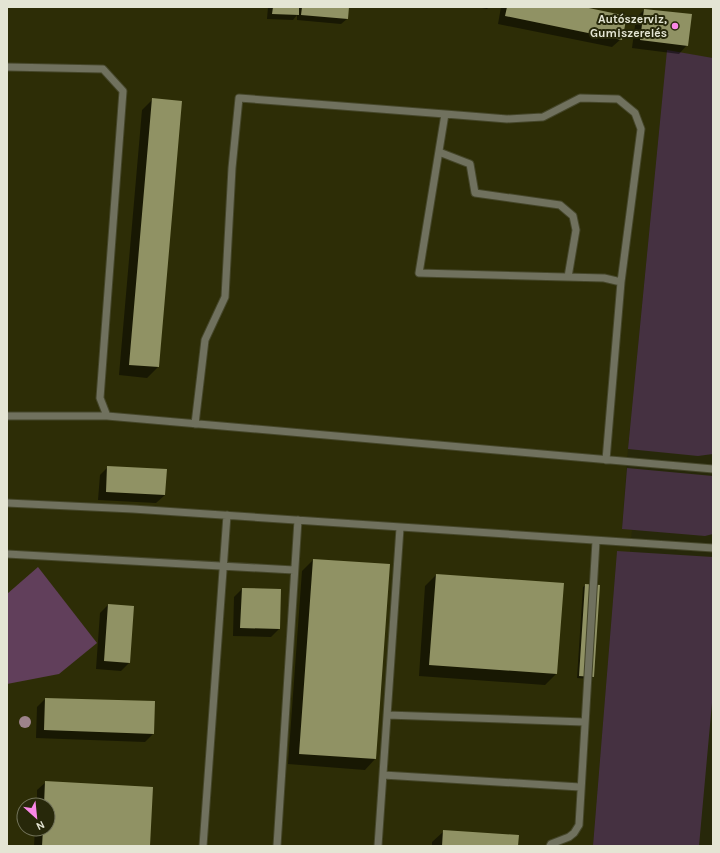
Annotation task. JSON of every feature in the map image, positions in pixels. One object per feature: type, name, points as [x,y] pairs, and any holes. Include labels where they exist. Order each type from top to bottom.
[{"type":"lane","points":[[7,66],[103,69],[123,91],[100,398],[107,416]]},
{"type":"lane","points":[[195,424],[205,340],[225,297],[232,168],[239,98],[507,119],[543,117],[580,98],[618,99],[635,112],[641,129],[621,282],[606,460]]},
{"type":"lane","points":[[445,114],[419,273],[604,278],[621,282]]},
{"type":"lane","points":[[439,152],[470,164],[475,193],[560,205],[573,216],[576,230],[568,277]]},
{"type":"lane","points":[[7,416],[107,416],[713,469]]},
{"type":"lane","points":[[7,503],[227,515],[400,528],[713,548]]},
{"type":"lane","points":[[203,846],[227,515]]},
{"type":"lane","points":[[276,846],[298,520]]},
{"type":"lane","points":[[378,846],[400,528]]},
{"type":"lane","points":[[550,846],[551,844],[574,833],[579,825],[580,787],[596,541]]},
{"type":"lane","points":[[7,554],[294,570]]},
{"type":"lane","points":[[387,715],[584,722]]},
{"type":"lane","points":[[383,775],[580,787]]},
{"type":"shaded area","points":[[7,7],[713,7],[713,58],[667,51],[628,449],[622,528],[632,530],[630,552],[617,552],[593,846],[7,846]]},
{"type":"shaded area","points":[[667,50],[713,58],[713,454],[698,456],[628,449]]},
{"type":"shaded area","points":[[627,468],[713,476],[713,534],[705,536],[622,529]]},
{"type":"shaded area","points":[[617,551],[713,557],[713,692],[699,846],[593,846]]},
{"type":"shaded area","points":[[38,567],[97,643],[59,674],[7,684],[7,594]]},
{"type":"building","points":[[273,7],[299,7],[299,15],[272,14]]},
{"type":"building","points":[[302,7],[349,7],[348,19],[301,15]]},
{"type":"building","points":[[507,7],[584,7],[627,16],[622,40],[505,16]]},
{"type":"building","points":[[644,9],[692,14],[688,46],[640,40]]},
{"type":"building","points":[[152,98],[182,101],[159,367],[129,365]]},
{"type":"building","points":[[107,466],[167,469],[165,495],[106,492]]},
{"type":"building","points":[[313,559],[390,564],[376,759],[299,754]]},
{"type":"building","points":[[436,574],[564,583],[557,674],[429,665]]},
{"type":"building","points":[[585,584],[600,585],[594,677],[579,676]]},
{"type":"building","points":[[242,588],[281,589],[280,629],[240,628]]},
{"type":"building","points":[[108,604],[134,606],[130,663],[104,661]]},
{"type":"building","points":[[45,698],[155,701],[154,734],[44,730]]},
{"type":"building","points":[[45,781],[153,787],[150,846],[42,846],[43,837],[56,837],[56,797],[44,797]]},
{"type":"building","points":[[443,830],[519,835],[518,846],[442,846]]},
{"type":"place","name":"Autószerviz, Gumiszerelés","points":[[675,26]]}]
